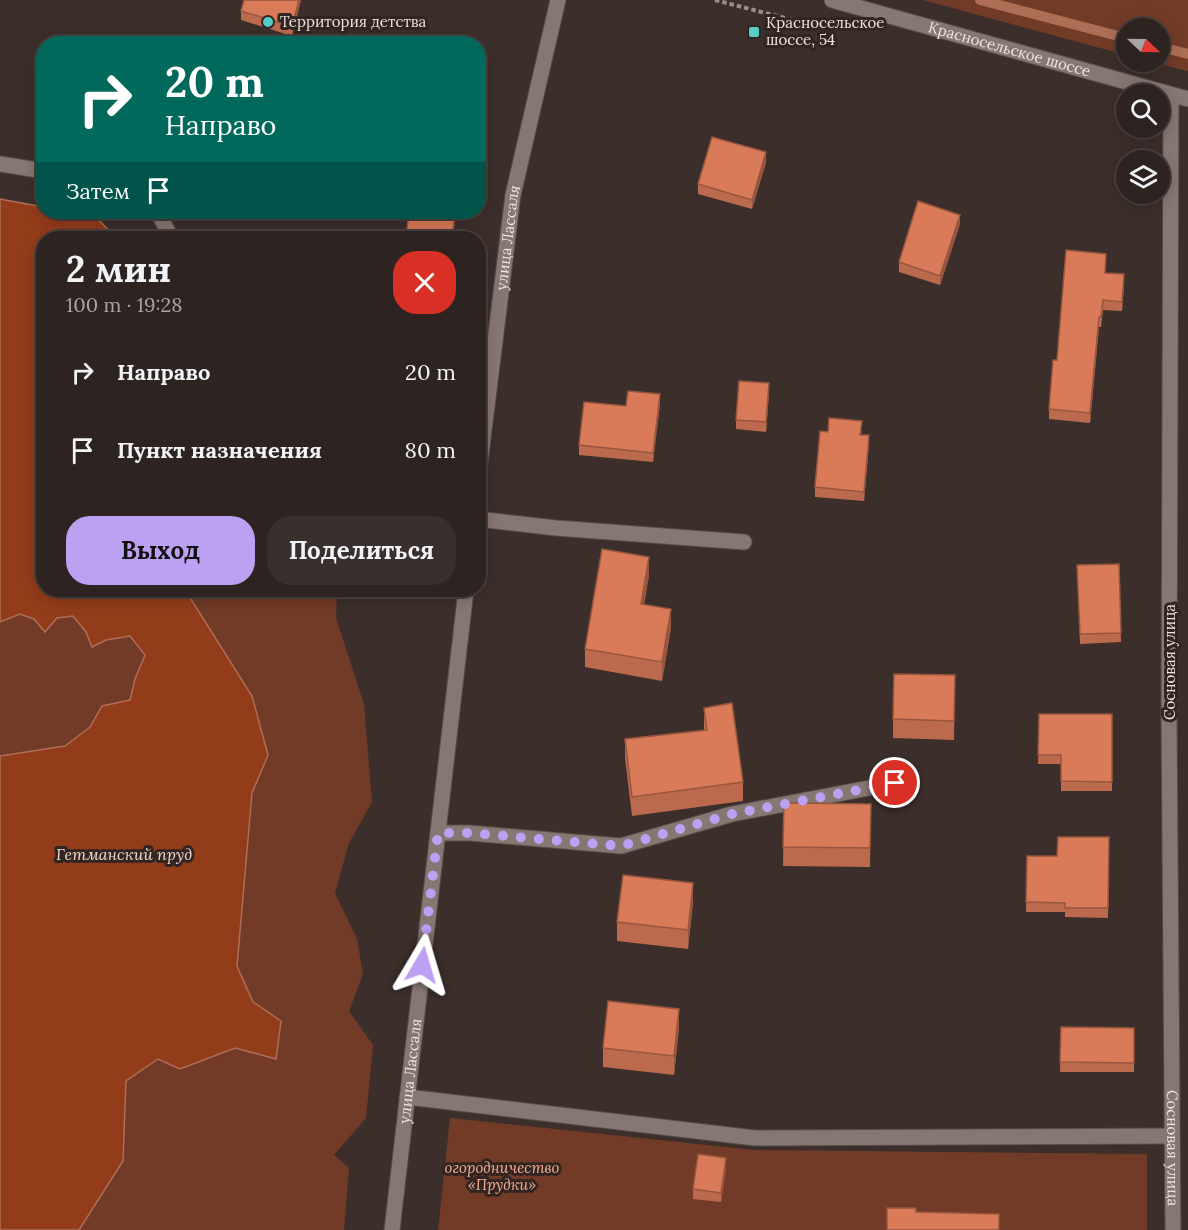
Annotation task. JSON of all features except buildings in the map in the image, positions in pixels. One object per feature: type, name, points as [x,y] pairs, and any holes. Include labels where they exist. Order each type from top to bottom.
[{"type":"street","name":"улица Лассаля","points":[[486,414],[513,195],[558,0]]},
{"type":"street","name":"Красносельское шоссе","points":[[832,0],[1188,99]]},
{"type":"street","name":"Сосновая улица","points":[[1171,95],[1169,716],[1173,1230]]},
{"type":"street","points":[[0,164],[36,170]]},
{"type":"street","points":[[486,520],[556,528],[744,542]]},
{"type":"street","name":"улица Лассаля","points":[[392,1230],[465,597]]},
{"type":"street","points":[[438,833],[470,833],[621,846],[732,814],[895,783]]},
{"type":"street","points":[[407,1097],[755,1138],[1172,1136]]},
{"type":"path","points":[[715,0],[828,29]]},
{"type":"green space","points":[[923,0],[1188,0],[1188,71],[1170,67],[1170,18],[1116,18],[1116,52]]},
{"type":"green space","points":[[189,597],[337,597],[336,618],[364,704],[372,802],[349,843],[335,893],[357,939],[363,974],[349,1011],[373,1045],[366,1118],[334,1155],[349,1168],[344,1230],[79,1230],[123,1161],[125,1081],[158,1059],[180,1069],[235,1048],[275,1059],[281,1022],[253,1002],[237,966],[252,793],[268,755]]},
{"type":"green space","points":[[20,614],[34,619],[73,616],[86,632],[92,647],[106,640],[130,636],[145,655],[135,679],[130,700],[102,706],[90,727],[65,746],[0,756],[0,622]]},
{"type":"green space","name":"огородничество «Прудки»","points":[[450,1118],[754,1150],[1147,1154],[1147,1230],[438,1230]]},
{"type":"water","name":"Гетманский пруд","points":[[0,199],[36,206],[36,219],[98,219],[109,231],[36,231],[36,597],[190,597],[252,696],[268,755],[252,793],[237,966],[253,1002],[281,1021],[276,1059],[235,1048],[180,1069],[158,1059],[126,1081],[123,1161],[79,1230],[0,1230],[0,756],[65,746],[90,727],[102,706],[130,700],[135,679],[145,655],[130,636],[106,640],[92,647],[86,632],[73,616],[57,618],[45,632],[34,619],[20,614],[0,622]]},
{"type":"waterway","points":[[980,0],[1116,35]]},
{"type":"waterway","points":[[1170,50],[1188,54]]},
{"type":"place","name":"Территория детства","points":[[268,22]]},
{"type":"place","name":"Красносельское шоссе, 54","points":[[754,32]]},
{"type":"route","points":[[422,965],[438,833],[470,833],[621,846],[732,814],[895,783]]}]
